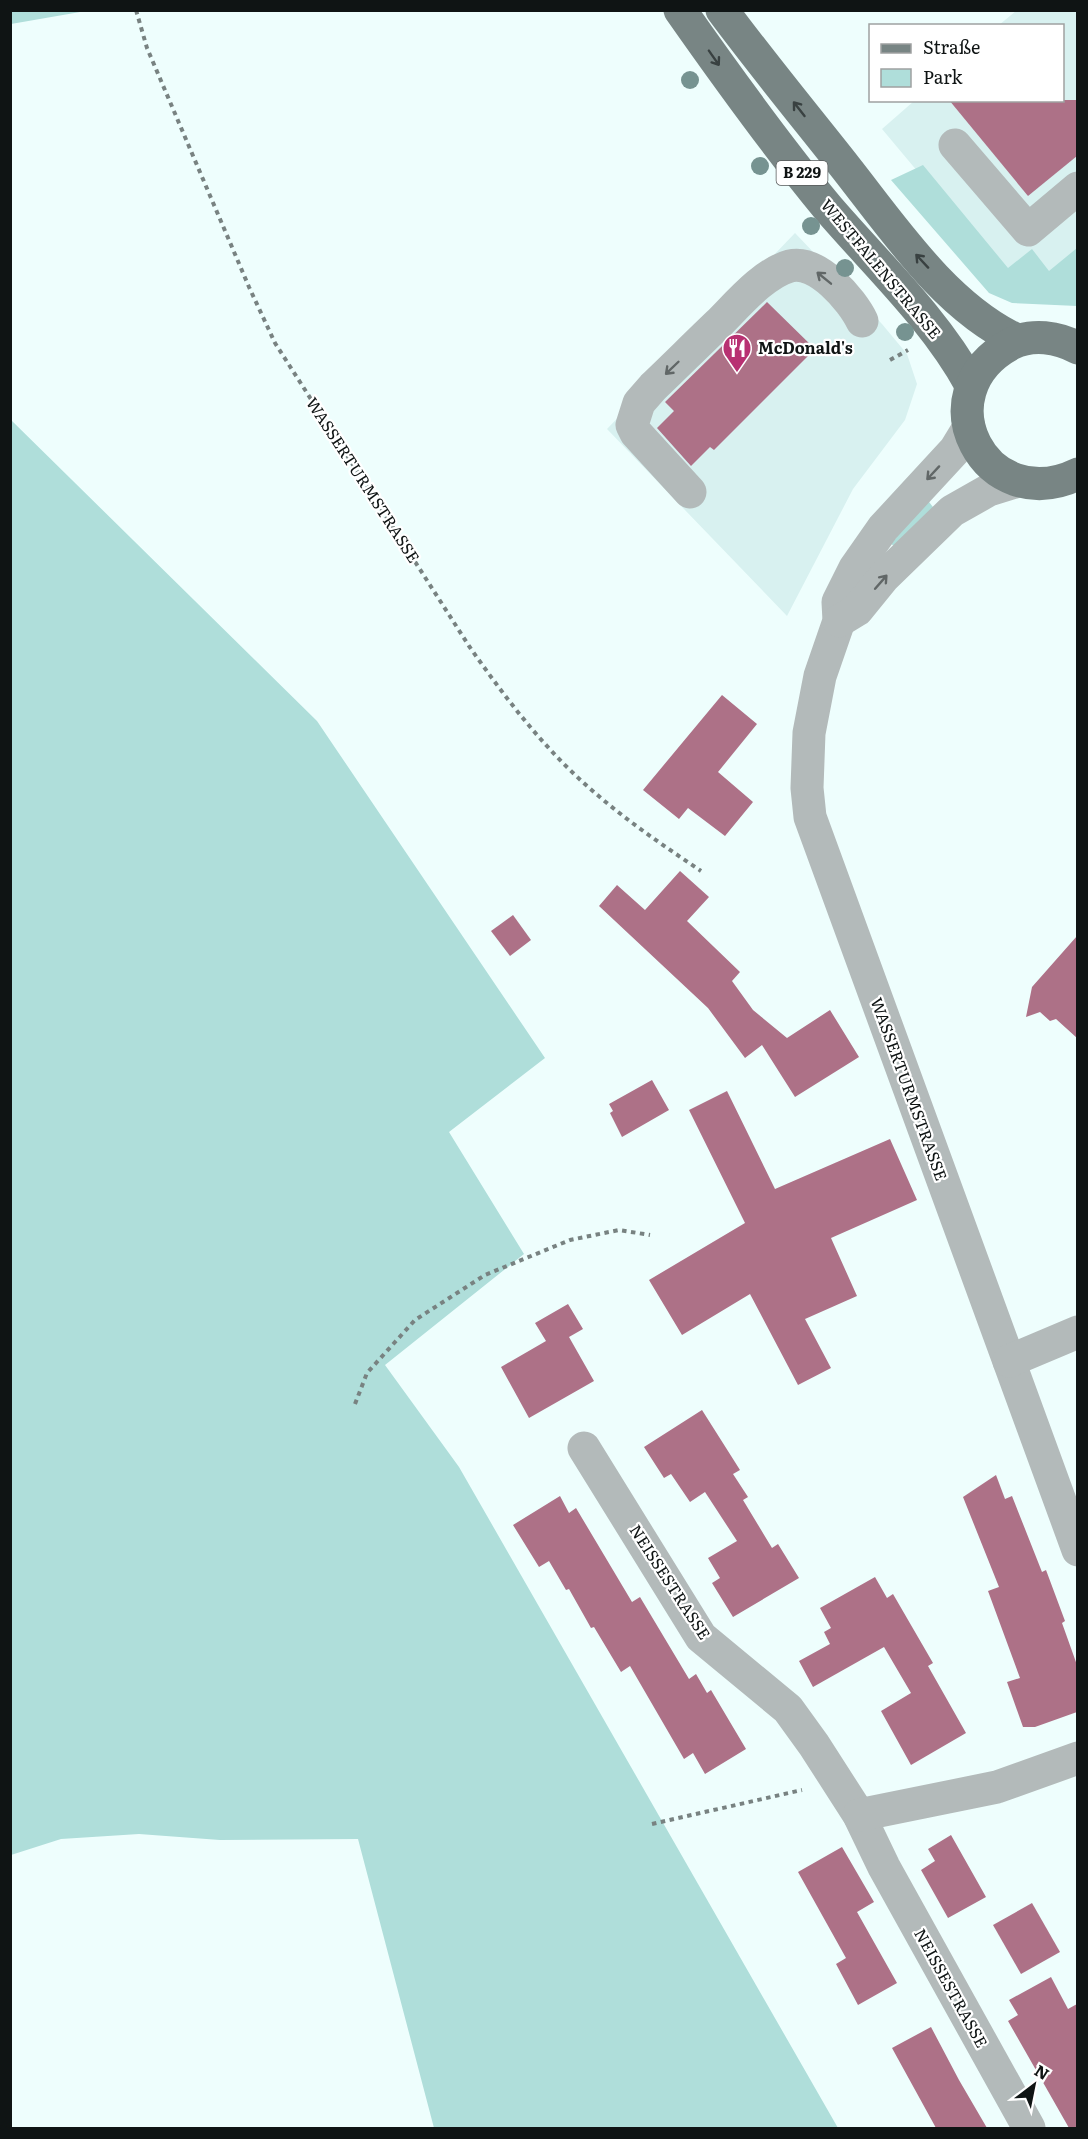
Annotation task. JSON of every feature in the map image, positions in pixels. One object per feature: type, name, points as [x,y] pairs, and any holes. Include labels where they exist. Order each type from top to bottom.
[{"type":"main road","name":"WESTFALENSTRASSE","points":[[680,10],[721,69],[827,206],[934,329],[960,364],[971,385]]},
{"type":"main road","name":"B 229","points":[[722,10],[908,245],[961,304],[994,330],[1017,340]]},
{"type":"main road","points":[[1071,340],[1043,337],[1017,340],[993,355],[981,368],[971,385],[967,406],[969,427],[974,441],[987,460],[1004,475],[1018,481],[1048,484],[1073,481]]},
{"type":"street","points":[[955,145],[1028,230],[1077,188]]},
{"type":"street","points":[[690,492],[636,433],[632,425],[639,403],[653,387],[753,290],[777,272],[792,266],[812,268],[855,307],[862,321]]},
{"type":"street","name":"WASSERTURMSTRASSE","points":[[969,427],[955,450],[883,528],[855,568],[838,602],[839,621],[820,676],[809,733],[807,788],[810,817],[1077,1550]]},
{"type":"street","points":[[839,621],[857,610],[884,578],[952,511],[989,490],[1018,481]]},
{"type":"street","points":[[1009,1361],[1077,1332]]},
{"type":"street","name":"NEISSESTRASSE","points":[[584,1448],[701,1637],[788,1709],[838,1782],[859,1815],[884,1867],[1029,2128]]},
{"type":"street","points":[[859,1815],[997,1787],[1077,1758]]},
{"type":"path","name":"WASSERTURMSTRASSE","points":[[136,10],[147,48],[275,343],[469,646],[534,732],[594,792],[648,835],[701,872]]},
{"type":"path","points":[[355,1404],[367,1373],[415,1320],[485,1275],[570,1240],[619,1230],[650,1235]]},
{"type":"path","points":[[652,1824],[838,1782]]},
{"type":"shaded area","points":[[1016,11],[1077,11],[1077,288],[1011,283],[882,129],[913,102],[1064,102],[1064,24],[1000,24]]},
{"type":"shaded area","points":[[795,233],[882,324],[907,354],[917,384],[905,420],[853,489],[787,616],[607,429]]},
{"type":"green space","points":[[11,10],[86,10],[86,11],[11,24]]},
{"type":"green space","points":[[923,165],[1008,268],[1032,249],[1049,271],[1077,248],[1077,306],[1012,303],[989,293],[891,180]]},
{"type":"green space","points":[[10,419],[317,721],[545,1058],[449,1132],[524,1254],[385,1365],[459,1467],[838,2128],[434,2128],[358,1839],[220,1840],[139,1834],[61,1839],[11,1855]]},
{"type":"green space","points":[[926,498],[936,511],[896,547],[891,544]]},
{"type":"building","points":[[1077,100],[1077,156],[1028,196],[951,102]]},
{"type":"building","name":"McDonald's","points":[[767,302],[815,349],[714,450],[710,447],[691,466],[657,428],[674,411],[665,402]]},
{"type":"building","points":[[722,695],[757,724],[718,772],[753,802],[725,836],[688,808],[679,819],[643,790]]},
{"type":"building","points":[[680,871],[709,897],[687,921],[740,972],[732,981],[753,1010],[787,1038],[830,1010],[859,1057],[795,1097],[762,1045],[745,1058],[708,1008],[599,906],[617,885],[645,910]]},
{"type":"building","points":[[513,915],[531,940],[510,956],[491,931]]},
{"type":"building","points":[[1077,936],[1077,1038],[1056,1019],[1050,1021],[1040,1012],[1026,1017],[1032,987]]},
{"type":"building","points":[[652,1080],[669,1110],[622,1137],[610,1113],[613,1111],[609,1104]]},
{"type":"building","points":[[727,1091],[775,1189],[890,1139],[917,1200],[831,1238],[857,1296],[805,1319],[831,1368],[798,1385],[750,1294],[682,1335],[649,1280],[745,1223],[689,1110]]},
{"type":"building","points":[[568,1304],[583,1329],[569,1337],[594,1381],[529,1418],[501,1367],[546,1341],[535,1323]]},
{"type":"building","points":[[702,1410],[740,1470],[733,1474],[748,1497],[743,1500],[772,1548],[778,1544],[799,1578],[733,1617],[712,1583],[720,1578],[708,1558],[737,1541],[705,1492],[690,1502],[671,1474],[664,1478],[644,1447]]},
{"type":"building","points":[[996,1475],[1005,1499],[1012,1496],[1042,1572],[1046,1570],[1065,1621],[1062,1623],[1077,1665],[1077,1712],[1035,1727],[1023,1727],[1007,1682],[1020,1678],[988,1591],[999,1587],[963,1497]]},
{"type":"building","points":[[560,1496],[569,1513],[576,1508],[632,1602],[640,1597],[689,1679],[696,1674],[707,1693],[711,1690],[746,1749],[705,1774],[693,1753],[684,1759],[630,1666],[621,1672],[594,1627],[591,1628],[569,1589],[566,1590],[549,1561],[539,1567],[513,1525]]},
{"type":"building","points":[[875,1577],[887,1598],[893,1594],[933,1663],[928,1666],[966,1733],[911,1765],[881,1711],[911,1693],[884,1647],[813,1687],[799,1661],[830,1644],[824,1632],[831,1628],[820,1608]]},
{"type":"building","points":[[951,1835],[986,1897],[948,1918],[921,1870],[935,1861],[928,1849]]},
{"type":"building","points":[[842,1847],[874,1902],[857,1912],[897,1983],[858,2005],[836,1964],[846,1958],[798,1872]]},
{"type":"building","points":[[1032,1903],[1060,1952],[1021,1974],[993,1925]]},
{"type":"building","points":[[1051,1977],[1068,2009],[1077,2004],[1077,2128],[1069,2128],[1008,2021],[1018,2015],[1009,2000]]},
{"type":"building","points":[[931,2027],[987,2128],[936,2128],[892,2048]]},
{"type":"place","name":"McDonald's","points":[[737,374]]}]
